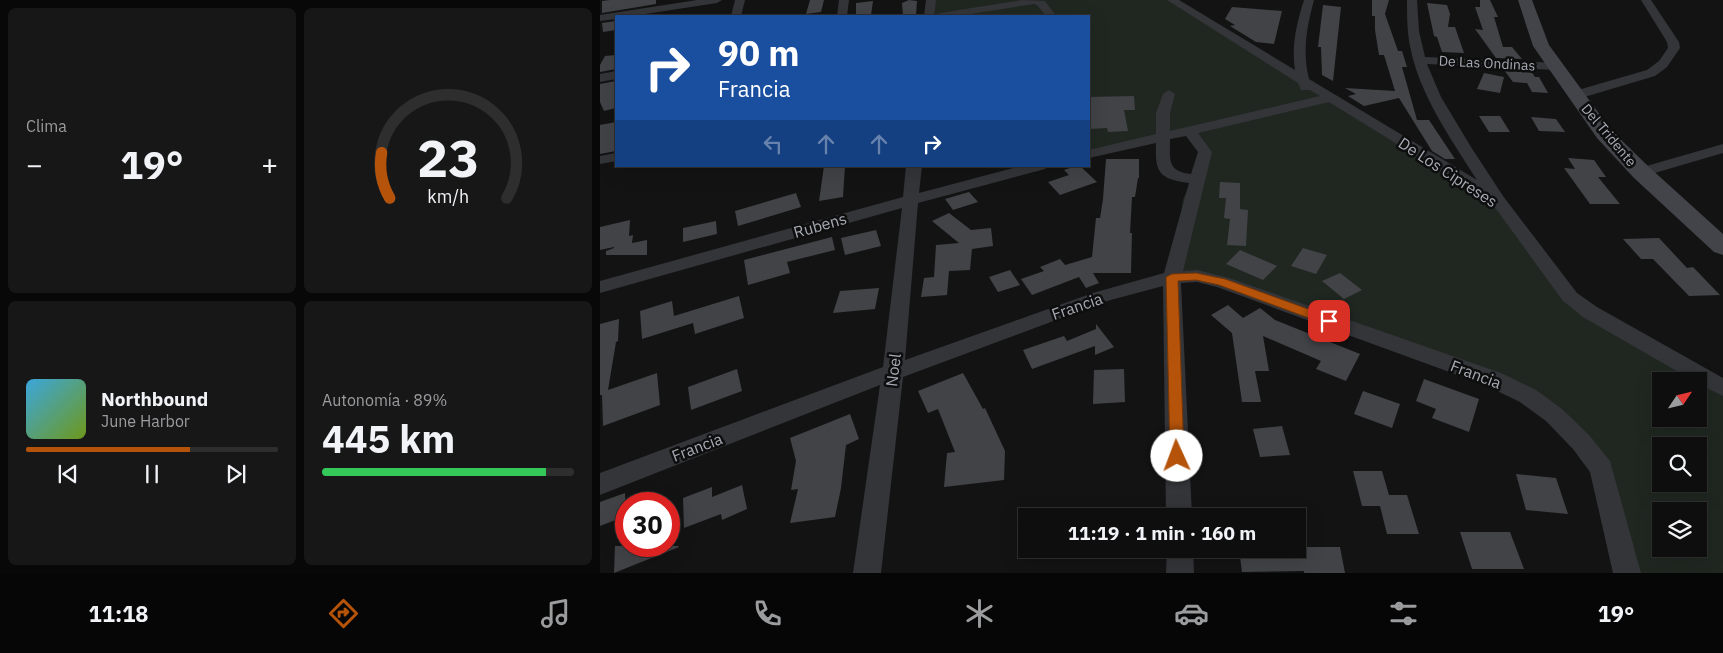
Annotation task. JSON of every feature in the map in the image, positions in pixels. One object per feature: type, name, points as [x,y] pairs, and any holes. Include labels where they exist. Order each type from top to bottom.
[{"type":"main road","name":"Del Tridente","points":[[1525,0],[1541,46],[1604,134],[1641,172],[1723,247]]},
{"type":"street","points":[[620,15],[718,0]]},
{"type":"street","points":[[736,15],[740,0]]},
{"type":"street","points":[[842,15],[844,0]]},
{"type":"street","points":[[929,15],[931,0]]},
{"type":"street","name":"De Los Cipreses","points":[[1172,0],[1193,5],[1329,98],[1496,199],[1570,297],[1590,312],[1723,388]]},
{"type":"street","points":[[1302,104],[1308,96],[1302,78],[1300,38],[1309,0]]},
{"type":"street","points":[[1412,0],[1413,25],[1419,60],[1435,98],[1496,199]]},
{"type":"street","points":[[1576,95],[1651,73],[1663,64],[1674,48],[1673,42],[1646,0]]},
{"type":"street","points":[[946,15],[1035,1],[1041,2],[1050,15]]},
{"type":"street","points":[[600,18],[615,16]]},
{"type":"street","name":"De Las Ondinas","points":[[1419,60],[1555,66]]},
{"type":"street","points":[[600,78],[615,75]]},
{"type":"street","points":[[1169,94],[1162,114],[1164,164],[1169,172],[1178,177],[1198,180]]},
{"type":"street","points":[[1090,154],[1329,98]]},
{"type":"street","points":[[1179,508],[1172,277],[1205,152],[1189,130]]},
{"type":"street","points":[[1641,172],[1723,148]]},
{"type":"street","points":[[600,160],[615,157]]},
{"type":"street","name":"Noel","points":[[866,573],[892,372],[914,167]]},
{"type":"street","name":"Rubens","points":[[600,287],[910,200],[1036,167]]},
{"type":"street","name":"Francia","points":[[600,484],[892,372],[1100,297],[1172,277],[1196,276],[1222,282],[1493,378],[1528,396],[1554,415]]},
{"type":"street","points":[[1554,415],[1582,442],[1601,468],[1627,573]]},
{"type":"street","points":[[1180,558],[1180,573]]},
{"type":"shaded area","points":[[930,0],[1171,0],[1497,199],[1570,297],[1696,372],[1652,372],[1652,428],[1708,428],[1708,379],[1723,388],[1723,573],[1627,573],[1601,468],[1528,396],[1222,282],[1172,277],[1183,199],[1205,152],[1189,130],[1090,155],[1090,15],[929,15]]},
{"type":"building","points":[[656,0],[656,4],[602,13],[602,1]]},
{"type":"building","points":[[810,0],[824,0],[821,12],[806,14]]},
{"type":"building","points":[[909,0],[917,1],[916,15],[903,15],[902,3]]},
{"type":"building","points":[[1372,0],[1389,0],[1385,14],[1398,51],[1402,51],[1407,67],[1402,67],[1417,120],[1429,120],[1455,159],[1445,159],[1432,151],[1399,98],[1364,106],[1348,96],[1356,94],[1345,88],[1395,91],[1384,55],[1379,55],[1375,16],[1372,16]]},
{"type":"building","points":[[1480,0],[1490,0],[1498,17],[1494,17],[1503,47],[1512,47],[1522,59],[1496,58],[1475,29],[1483,30],[1475,7],[1480,7]]},
{"type":"building","points":[[873,1],[871,15],[856,15],[856,3]]},
{"type":"building","points":[[1427,3],[1447,5],[1450,14],[1448,27],[1455,27],[1464,53],[1442,52],[1437,37],[1434,36]]},
{"type":"building","points":[[1323,5],[1341,7],[1333,81],[1322,75],[1321,47],[1318,47]]},
{"type":"building","points":[[1232,7],[1282,11],[1274,44],[1256,42],[1230,26],[1235,25],[1225,19]]},
{"type":"building","points":[[615,21],[615,30],[603,32],[602,23]]},
{"type":"building","points":[[615,55],[615,69],[600,72],[600,65],[605,56]]},
{"type":"building","points":[[1504,70],[1531,71],[1535,77],[1539,77],[1548,93],[1532,92],[1527,83],[1513,82]]},
{"type":"building","points":[[1484,73],[1504,77],[1500,93],[1477,89]]},
{"type":"building","points":[[615,81],[615,108],[604,111],[600,102],[600,84]]},
{"type":"building","points":[[1134,96],[1135,110],[1124,110],[1128,131],[1108,132],[1107,128],[1090,129],[1090,97]]},
{"type":"building","points":[[1479,116],[1500,116],[1510,132],[1489,132]]},
{"type":"building","points":[[1531,117],[1556,119],[1565,132],[1539,131]]},
{"type":"building","points":[[615,122],[615,151],[600,154],[600,125]]},
{"type":"building","points":[[1568,158],[1594,160],[1606,177],[1598,177],[1620,204],[1590,204],[1564,168],[1575,169]]},
{"type":"building","points":[[1106,159],[1139,159],[1139,178],[1135,197],[1132,197],[1130,233],[1132,233],[1131,273],[1093,273],[1099,283],[1086,288],[1079,277],[1032,295],[1021,279],[1044,271],[1040,267],[1060,259],[1065,265],[1092,257],[1096,218],[1100,218],[1103,199]]},
{"type":"building","points":[[824,167],[845,167],[843,197],[819,201]]},
{"type":"building","points":[[1081,167],[1097,182],[1060,195],[1048,182],[1069,175],[1064,170]]},
{"type":"building","points":[[1220,182],[1240,183],[1240,209],[1248,210],[1246,246],[1227,245],[1230,219],[1224,218],[1226,198],[1219,198]]},
{"type":"building","points":[[969,192],[978,202],[953,210],[945,199]]},
{"type":"building","points":[[796,193],[801,207],[738,226],[735,211]]},
{"type":"building","points":[[949,213],[971,230],[991,228],[993,246],[972,249],[970,270],[949,271],[947,295],[921,297],[924,278],[934,277],[936,245],[959,243],[932,221]]},
{"type":"building","points":[[630,220],[629,236],[633,235],[632,243],[647,240],[647,255],[606,255],[606,251],[614,247],[600,250],[600,227]]},
{"type":"building","points":[[716,221],[717,234],[683,242],[683,228]]},
{"type":"building","points":[[876,230],[881,246],[845,255],[841,238]]},
{"type":"building","points":[[832,237],[835,250],[787,262],[790,273],[748,285],[744,260]]},
{"type":"building","points":[[1659,238],[1687,268],[1693,267],[1720,295],[1689,296],[1653,259],[1641,259],[1623,239]]},
{"type":"building","points":[[1303,248],[1327,255],[1316,274],[1291,266]]},
{"type":"building","points":[[1240,250],[1277,266],[1263,280],[1226,264]]},
{"type":"building","points":[[1010,270],[1020,285],[998,292],[989,277]]},
{"type":"building","points":[[1340,273],[1362,290],[1344,299],[1322,281]]},
{"type":"building","points":[[879,288],[875,309],[833,313],[840,291]]},
{"type":"building","points":[[739,296],[744,318],[695,334],[693,323],[642,339],[640,311],[672,301],[674,316]]},
{"type":"building","points":[[1228,305],[1243,318],[1260,308],[1275,320],[1360,354],[1346,381],[1316,369],[1321,361],[1263,336],[1269,371],[1255,371],[1261,402],[1242,402],[1232,333],[1211,315]]},
{"type":"building","points":[[619,319],[618,341],[616,342],[608,390],[657,373],[660,405],[603,426],[602,395],[600,395],[600,324]]},
{"type":"building","points":[[1096,324],[1114,347],[1095,355],[1095,346],[1032,369],[1023,350],[1064,336],[1067,341],[1096,329]]},
{"type":"building","points":[[737,369],[742,391],[691,410],[688,387]]},
{"type":"building","points":[[1124,369],[1125,402],[1093,404],[1094,370]]},
{"type":"building","points":[[963,373],[983,409],[985,408],[1005,451],[1004,480],[944,487],[947,453],[955,452],[938,409],[928,413],[918,391]]},
{"type":"building","points":[[1424,379],[1479,399],[1469,432],[1432,418],[1436,409],[1416,401]]},
{"type":"building","points":[[1363,391],[1400,404],[1392,428],[1354,414]]},
{"type":"building","points":[[850,414],[859,439],[846,445],[841,488],[835,517],[790,523],[798,489],[791,490],[796,461],[790,438]]},
{"type":"building","points":[[1282,426],[1290,455],[1260,457],[1253,429]]},
{"type":"building","points":[[1353,471],[1382,471],[1389,495],[1407,495],[1419,534],[1387,534],[1380,506],[1362,506]]},
{"type":"building","points":[[1516,474],[1556,478],[1568,514],[1526,510]]},
{"type":"building","points":[[742,485],[747,509],[722,520],[721,514],[684,528],[683,498],[712,487],[712,497]]},
{"type":"building","points":[[615,497],[615,520],[600,526],[600,502]]},
{"type":"building","points":[[1460,532],[1510,532],[1524,569],[1472,569]]},
{"type":"building","points":[[615,546],[615,557],[654,557],[614,573]]},
{"type":"building","points":[[1306,547],[1340,547],[1345,573],[1304,573],[1304,571],[1242,572],[1240,558],[1306,558]]},
{"type":"route","points":[[1177,456],[1172,277],[1196,276],[1222,282],[1329,321]]}]
